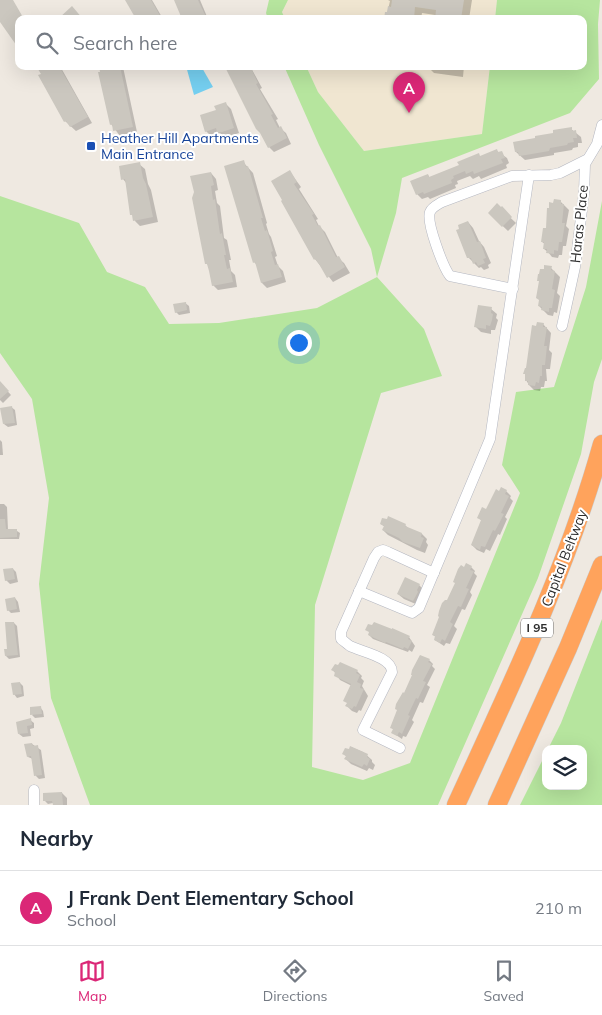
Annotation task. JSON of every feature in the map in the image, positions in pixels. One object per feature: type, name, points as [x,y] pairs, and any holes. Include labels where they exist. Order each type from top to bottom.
[{"type":"highway","name":"Capital Beltway","points":[[456,805],[536,630],[592,481],[602,444]]},
{"type":"highway","name":"I 95","points":[[497,805],[568,648],[602,565]]},
{"type":"street","name":"Haras Place","points":[[562,326],[575,267],[586,160],[597,144],[602,125]]},
{"type":"street","points":[[513,289],[450,276],[442,261],[429,217],[430,211],[434,206],[442,202],[512,176],[551,175],[560,173],[586,160]]},
{"type":"street","points":[[359,591],[412,613],[419,608],[490,439],[529,176]]},
{"type":"street","points":[[400,748],[363,730],[392,672],[392,668],[389,663],[349,645],[341,639],[341,632],[378,552],[383,550],[434,572]]},
{"type":"street","points":[[34,790],[34,805]]},
{"type":"shaded area","points":[[288,0],[497,0],[495,15],[283,15],[282,12]]},
{"type":"shaded area","points":[[308,70],[490,70],[482,134],[364,151],[318,92]]},
{"type":"green space","points":[[269,0],[288,0],[282,12],[283,15],[267,15]]},
{"type":"green space","points":[[497,0],[600,0],[598,24],[599,79],[570,113],[402,178],[396,213],[377,277],[371,249],[319,145],[286,70],[308,70],[318,92],[364,151],[482,134],[490,70],[587,70],[587,15],[495,15]]},
{"type":"green space","points":[[0,196],[79,223],[107,272],[145,287],[169,324],[219,323],[317,308],[377,277],[424,329],[442,376],[381,393],[315,605],[312,767],[363,780],[410,763],[520,493],[502,465],[516,392],[554,387],[586,287],[602,201],[602,359],[594,382],[581,454],[538,578],[438,805],[90,805],[51,698],[39,584],[49,498],[32,399],[0,353]]},
{"type":"green space","points":[[602,619],[602,805],[520,805],[542,761],[542,790],[587,790],[587,745],[550,745],[561,723]]},
{"type":"water","points":[[187,70],[203,70],[213,87],[194,95]]},
{"type":"building","points":[[0,0],[13,0],[22,15],[15,15],[15,43],[0,22]]},
{"type":"building","points":[[125,0],[151,0],[160,15],[134,15]]},
{"type":"building","points":[[174,0],[198,0],[205,15],[180,15]]},
{"type":"building","points":[[392,0],[464,0],[462,15],[435,15],[436,10],[415,7],[414,15],[385,15],[388,6],[391,7]]},
{"type":"building","points":[[72,6],[80,15],[62,15]]},
{"type":"building","points":[[38,70],[61,70],[88,117],[70,127],[66,121],[64,122],[38,75],[41,74]]},
{"type":"building","points":[[100,70],[121,70],[133,127],[113,131],[98,72],[100,72]]},
{"type":"building","points":[[226,70],[252,70],[258,83],[256,84],[273,114],[271,115],[278,128],[281,126],[287,138],[268,148],[256,129]]},
{"type":"building","points":[[226,102],[234,128],[217,132],[216,128],[205,132],[200,115],[216,110],[214,106]]},
{"type":"building","points":[[572,127],[572,131],[576,130],[577,138],[573,138],[574,142],[550,148],[549,151],[526,155],[519,156],[518,152],[515,152],[513,142],[553,133],[553,130]]},
{"type":"building","points":[[94,140],[96,147],[89,149],[87,143]]},
{"type":"building","points":[[497,149],[498,152],[502,151],[505,158],[501,159],[503,163],[474,174],[473,171],[466,174],[465,171],[453,176],[452,183],[424,194],[423,192],[416,195],[410,181],[428,174],[429,177],[459,165],[457,162],[479,153],[480,156]]},
{"type":"building","points":[[244,160],[246,167],[248,166],[265,231],[267,230],[275,265],[278,264],[282,277],[261,283],[255,262],[253,263],[224,166]]},
{"type":"building","points":[[140,162],[153,217],[133,221],[132,215],[130,215],[125,179],[121,180],[119,166]]},
{"type":"building","points":[[290,170],[297,182],[294,184],[314,214],[312,215],[318,226],[320,225],[336,257],[339,256],[345,267],[327,278],[319,264],[314,260],[271,181]]},
{"type":"building","points":[[211,172],[214,185],[211,186],[213,200],[215,199],[220,234],[222,233],[226,255],[224,255],[227,269],[230,268],[233,282],[212,286],[207,264],[205,264],[192,198],[194,192],[190,176]]},
{"type":"building","points":[[554,199],[561,200],[561,204],[564,204],[562,223],[565,223],[562,242],[559,242],[558,251],[554,250],[554,254],[546,253],[547,249],[543,249],[544,242],[541,242],[543,228],[546,228],[547,208],[549,208],[549,202],[553,203]]},
{"type":"building","points":[[497,203],[512,217],[502,227],[488,213]]},
{"type":"building","points":[[468,221],[477,242],[480,241],[486,258],[483,259],[485,263],[478,266],[476,262],[473,264],[471,258],[467,258],[456,230],[459,229],[458,225]]},
{"type":"building","points":[[544,265],[552,266],[551,270],[555,271],[552,289],[555,290],[552,308],[549,308],[549,312],[541,310],[542,307],[538,306],[539,300],[536,298],[539,281],[537,281],[538,274],[540,269],[544,269]]},
{"type":"building","points":[[186,302],[187,310],[175,313],[173,304]]},
{"type":"building","points":[[478,305],[492,307],[492,320],[490,326],[486,325],[486,329],[474,327]]},
{"type":"building","points":[[537,322],[544,323],[543,327],[547,327],[544,346],[547,346],[545,365],[542,365],[542,376],[540,376],[539,383],[536,382],[535,386],[528,385],[528,381],[525,381],[525,374],[523,374],[526,368],[532,325],[536,326]]},
{"type":"building","points":[[0,381],[9,391],[0,399]]},
{"type":"building","points":[[12,406],[15,423],[3,424],[0,408]]},
{"type":"building","points":[[501,487],[507,490],[505,494],[509,496],[501,513],[504,514],[495,531],[493,530],[485,547],[481,546],[480,550],[471,545],[481,520],[477,518],[482,507],[486,509],[496,489],[499,491]]},
{"type":"building","points":[[388,516],[422,533],[421,537],[424,538],[420,548],[403,542],[382,530],[384,526],[380,524],[382,518],[387,519]]},
{"type":"building","points":[[0,519],[5,519],[6,529],[17,529],[17,537],[0,538]]},
{"type":"building","points":[[466,563],[472,566],[470,570],[474,571],[466,588],[469,589],[461,607],[458,606],[450,622],[453,624],[445,641],[442,639],[440,643],[434,640],[435,636],[432,635],[439,617],[439,611],[455,583],[453,582],[458,569],[461,565],[464,567]]},
{"type":"building","points":[[13,568],[15,579],[5,581],[3,569]]},
{"type":"building","points":[[405,577],[420,584],[413,601],[397,594]]},
{"type":"building","points":[[15,597],[17,609],[7,611],[5,599]]},
{"type":"building","points":[[5,622],[14,622],[18,655],[5,656],[4,649],[7,649]]},
{"type":"building","points":[[374,622],[410,636],[408,639],[412,641],[408,649],[385,643],[368,635],[369,632],[365,630],[368,624],[372,625]]},
{"type":"building","points":[[420,655],[430,659],[428,662],[432,664],[423,681],[426,682],[418,699],[416,698],[408,715],[410,716],[402,734],[399,732],[397,736],[391,733],[393,729],[390,728],[397,710],[395,709],[396,704],[404,693],[412,675],[412,670]]},
{"type":"building","points":[[340,662],[358,670],[356,673],[360,675],[357,682],[361,684],[360,688],[364,689],[356,707],[354,706],[352,709],[345,706],[347,703],[343,701],[351,684],[334,676],[335,672],[331,670],[335,664],[338,665]]},
{"type":"building","points":[[20,682],[22,694],[13,695],[11,683]]},
{"type":"building","points":[[41,706],[42,714],[30,715],[30,707]]},
{"type":"building","points":[[31,718],[32,725],[27,726],[28,733],[18,734],[16,722]]},
{"type":"building","points":[[32,743],[33,746],[38,745],[42,775],[34,776],[31,756],[27,757],[24,744]]},
{"type":"building","points":[[350,746],[368,754],[367,757],[370,759],[367,766],[364,764],[362,767],[344,759],[346,756],[342,754],[345,748],[349,749]]},
{"type":"building","points":[[62,792],[63,805],[53,805],[52,801],[43,801],[43,793]]},
{"type":"place","name":"J Frank Dent Elementary School","points":[[409,113]]},
{"type":"place","name":"Heather Hill Apartments Main Entrance","points":[[91,146]]}]
